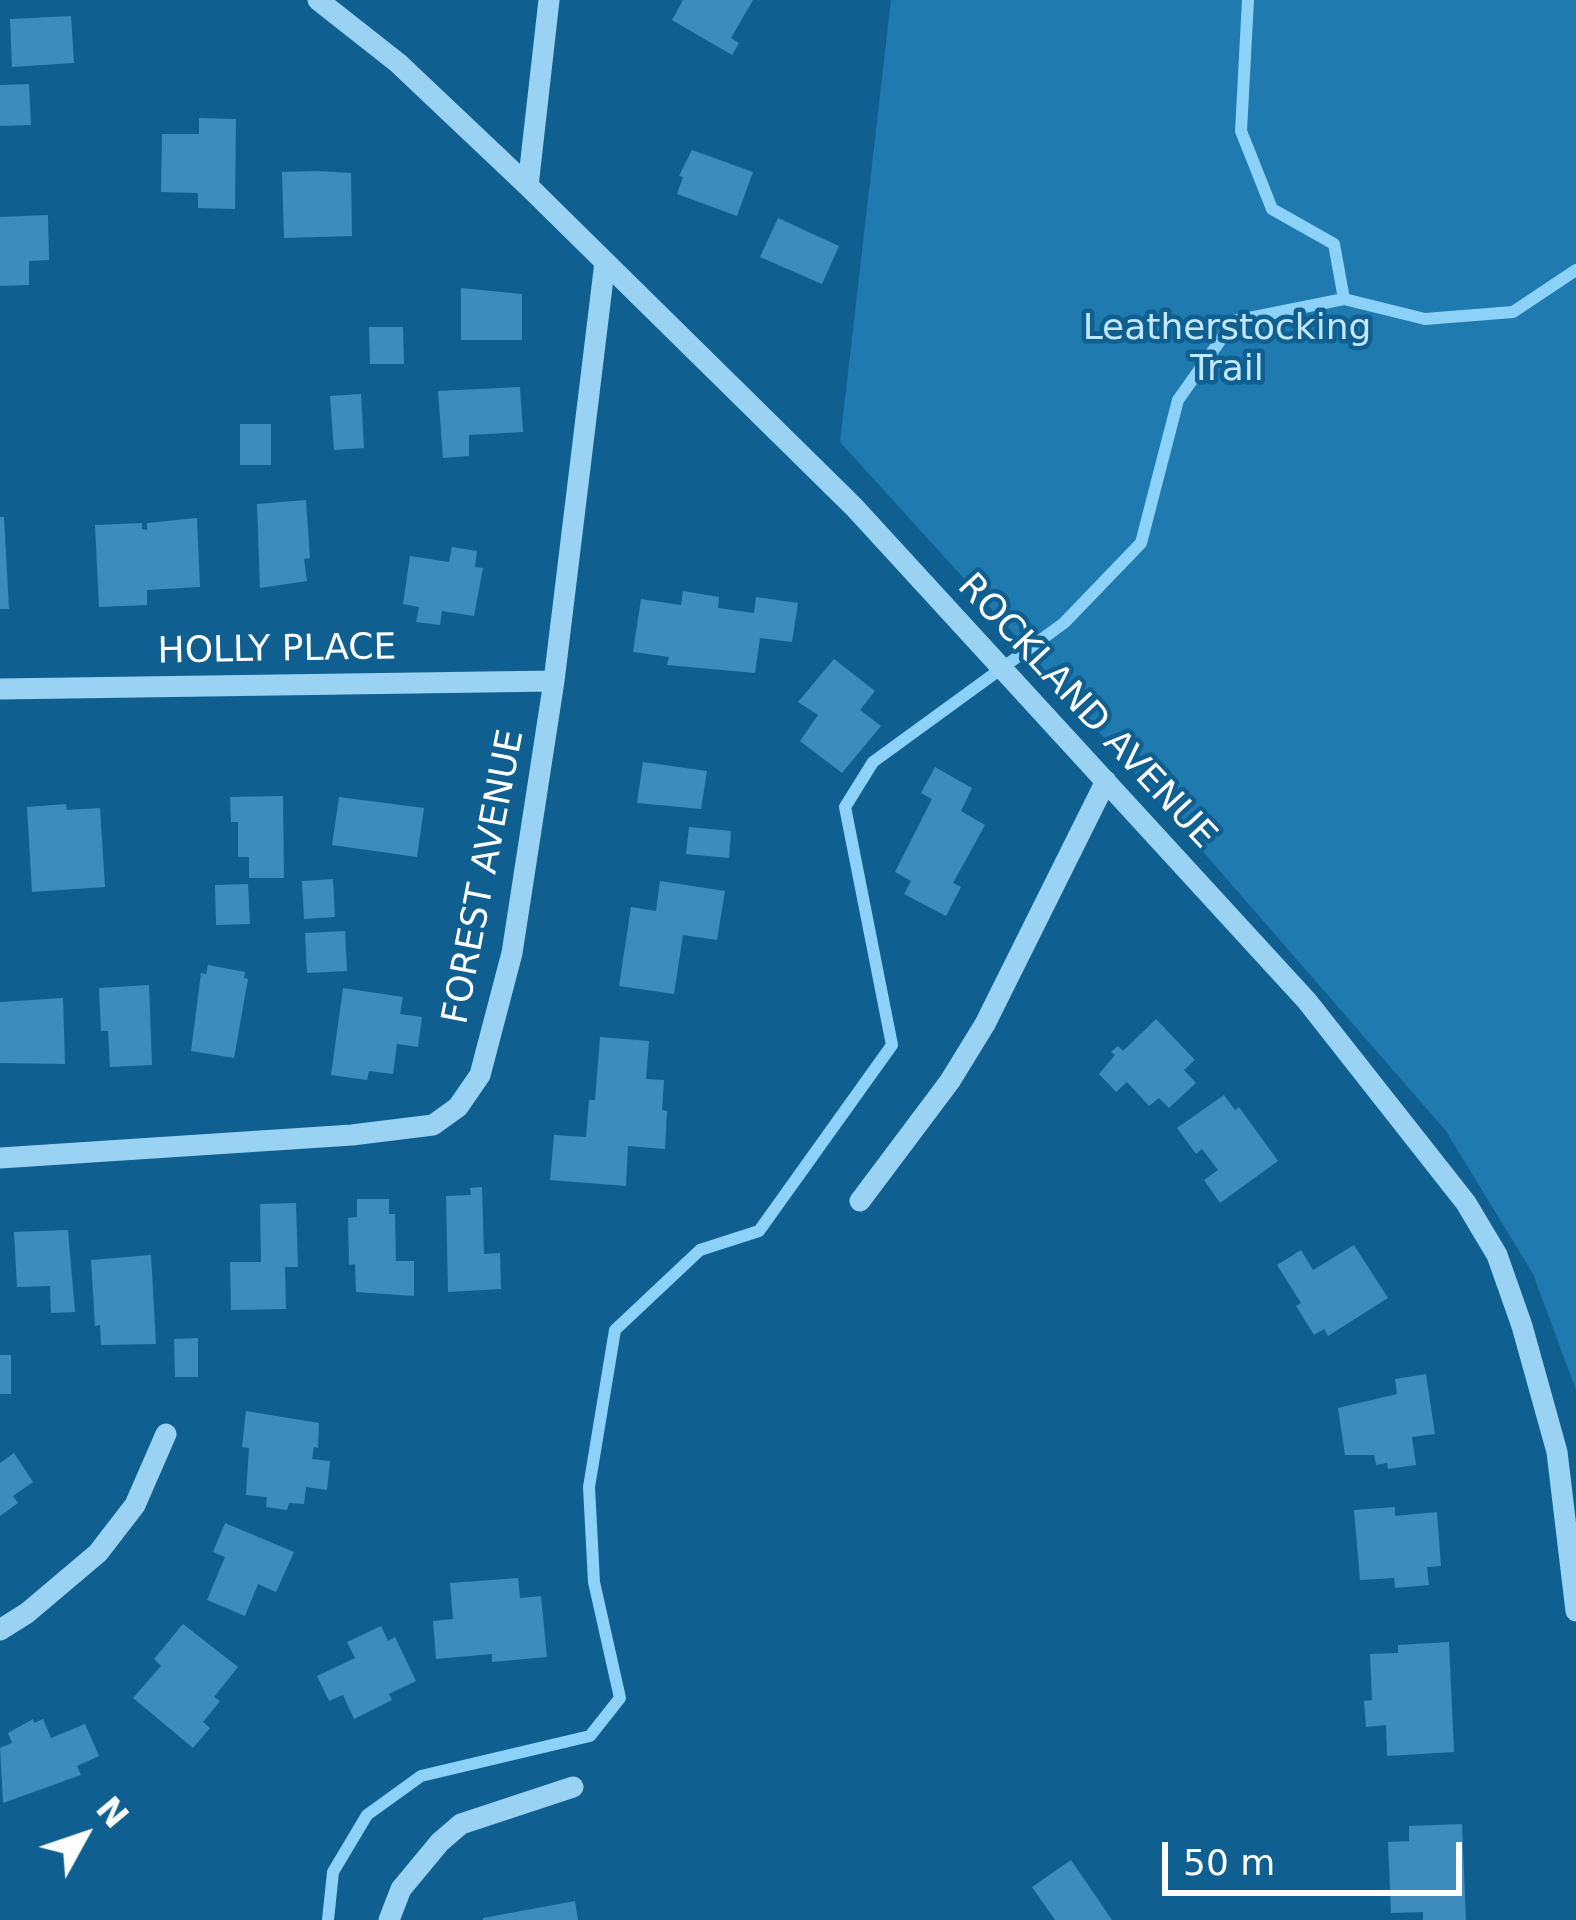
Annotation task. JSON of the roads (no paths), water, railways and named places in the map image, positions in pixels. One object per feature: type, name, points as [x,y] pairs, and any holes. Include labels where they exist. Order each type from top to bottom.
[{"type":"street","name":"ROCKLAND AVENUE","points":[[318,0],[398,63],[854,507],[1307,1001],[1466,1203],[1497,1255],[1557,1452],[1576,1611]]},
{"type":"street","points":[[528,186],[549,0]]},
{"type":"street","name":"FOREST AVENUE","points":[[0,1158],[352,1135],[433,1125],[458,1107],[480,1075],[512,953],[554,681],[605,262]]},
{"type":"street","name":"HOLLY PLACE","points":[[0,689],[554,681]]},
{"type":"street","points":[[860,1201],[950,1081],[985,1024],[1106,782]]},
{"type":"street","points":[[0,1630],[98,1553],[135,1504],[166,1434]]},
{"type":"street","points":[[389,1920],[410,1878],[461,1824],[573,1787]]},
{"type":"waterway","points":[[1248,0],[1241,131],[1272,209],[1334,244],[1344,299]]},
{"type":"waterway","points":[[328,1920],[333,1872],[367,1815],[421,1776],[590,1736],[620,1698],[594,1582],[589,1487],[615,1330],[700,1250],[759,1231],[892,1045],[845,807],[873,762],[1064,623],[1141,543],[1178,400],[1234,321],[1344,299],[1425,319],[1513,312],[1576,270]]},
{"type":"park label","name":"Leatherstocking Trail","points":[[1227,350]]}]
